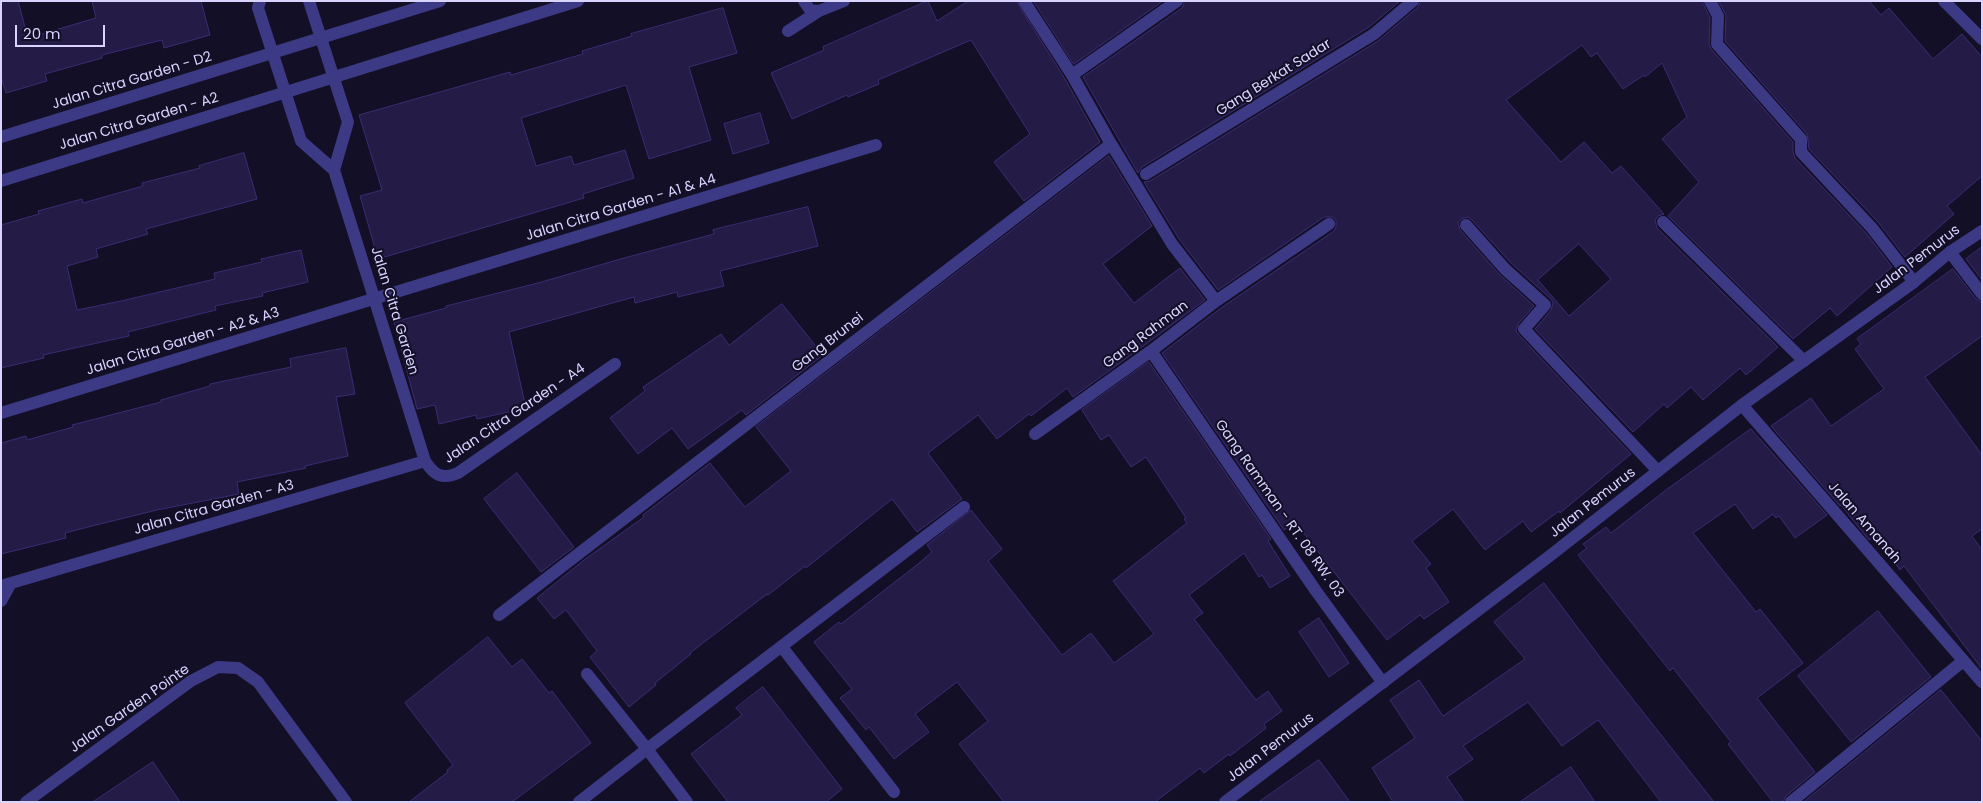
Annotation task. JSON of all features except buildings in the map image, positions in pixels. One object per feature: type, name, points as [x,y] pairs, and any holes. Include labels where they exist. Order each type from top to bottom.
[{"type":"street","points":[[260,1],[258,8],[302,141],[334,170],[348,122],[309,1]]},
{"type":"street","name":"Jalan Citra Garden - D2","points":[[1,137],[440,1]]},
{"type":"street","name":"Jalan Citra Garden - A2","points":[[1,181],[578,1]]},
{"type":"street","points":[[804,1],[810,10],[819,11]]},
{"type":"street","points":[[788,31],[819,11],[844,1]]},
{"type":"street","points":[[1072,75],[1177,1]]},
{"type":"street","name":"Gang Berkat Sadar","points":[[1146,174],[1374,34],[1413,1]]},
{"type":"street","points":[[1710,1],[1718,16],[1717,44],[1801,139],[1801,152],[1872,228],[1914,282]]},
{"type":"street","points":[[1944,1],[1982,39]]},
{"type":"street","points":[[1026,5],[1072,75],[1172,244],[1216,301],[1329,224]]},
{"type":"street","name":"Gang Brunei","points":[[499,615],[1104,150],[1111,144],[1110,142]]},
{"type":"street","name":"Jalan Citra Garden - A1 & A4","points":[[374,299],[876,145]]},
{"type":"street","name":"Jalan Citra Garden","points":[[334,170],[428,465]]},
{"type":"street","points":[[1663,222],[1804,361]]},
{"type":"street","points":[[1466,225],[1505,269],[1545,305],[1524,329],[1658,471]]},
{"type":"street","name":"Jalan Pemurus","points":[[1225,802],[1551,556],[1742,405],[1914,282],[1950,252],[1982,232]]},
{"type":"street","points":[[1950,252],[1982,294]]},
{"type":"street","name":"Jalan Citra Garden - A2 & A3","points":[[1,413],[374,299]]},
{"type":"street","name":"Gang Rahman","points":[[1035,434],[1151,351],[1216,301]]},
{"type":"street","name":"Gang Ramman - RT. 08 RW. 03","points":[[1151,351],[1316,591],[1383,683]]},
{"type":"street","name":"Jalan Citra Garden - A4","points":[[428,465],[440,476],[449,477],[458,473],[615,364]]},
{"type":"street","name":"Jalan Amanah","points":[[1742,405],[1982,682]]},
{"type":"street","name":"Jalan Citra Garden - A3","points":[[6,585],[428,465]]},
{"type":"street","points":[[579,802],[964,507]]},
{"type":"street","points":[[1,601],[6,585]]},
{"type":"street","points":[[782,647],[894,792]]},
{"type":"street","points":[[1790,802],[1963,661]]},
{"type":"street","name":"Jalan Garden Pointe","points":[[26,802],[191,681],[218,668],[238,668],[258,682],[346,802]]},
{"type":"street","points":[[587,674],[687,802]]}]
